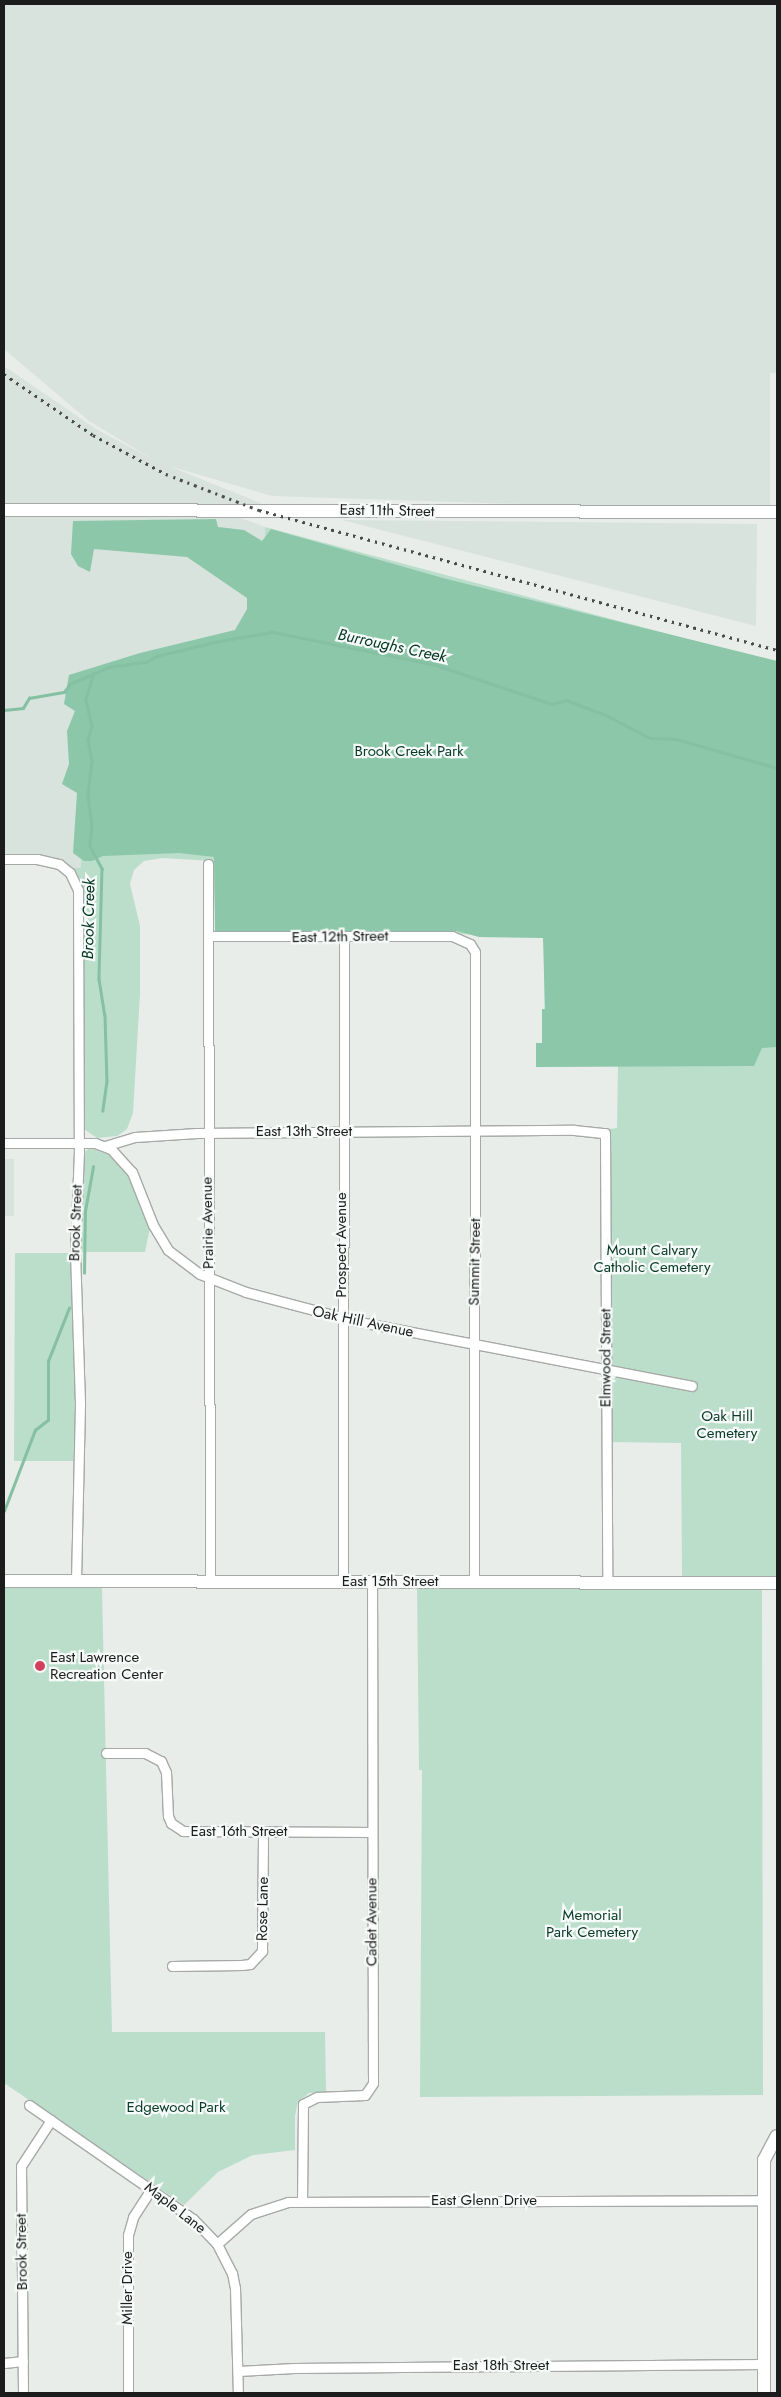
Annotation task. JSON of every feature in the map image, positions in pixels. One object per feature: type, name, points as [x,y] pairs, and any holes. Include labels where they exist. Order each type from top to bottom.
[{"type":"street","name":"East 11th Street","points":[[4,510],[774,512]]},
{"type":"street","name":"Brook Street","points":[[4,859],[46,860],[65,868],[78,890],[79,1143],[75,1252],[80,1405],[76,1582]]},
{"type":"street","name":"Prairie Avenue","points":[[208,864],[210,1582]]},
{"type":"street","name":"East 12th Street","points":[[209,936],[452,936],[470,944]]},
{"type":"street","name":"Prospect Avenue","points":[[343,1582],[342,1132],[344,937]]},
{"type":"street","name":"Summit Street","points":[[470,944],[476,959],[474,1582]]},
{"type":"street","name":"East 13th Street","points":[[4,1143],[79,1143],[105,1146],[134,1137],[208,1133],[574,1130],[605,1133]]},
{"type":"street","name":"Elmwood Street","points":[[605,1133],[607,1582]]},
{"type":"street","name":"Oak Hill Avenue","points":[[105,1146],[119,1154],[132,1172],[156,1231],[168,1250],[189,1267],[209,1278],[280,1303],[343,1319],[692,1386]]},
{"type":"street","name":"East 15th Street","points":[[4,1582],[777,1583]]},
{"type":"street","name":"Cadet Avenue","points":[[302,2202],[303,2104],[317,2097],[365,2095],[373,2083],[372,1582]]},
{"type":"street","name":"East 16th Street","points":[[106,1753],[145,1753],[161,1761],[166,1772],[168,1816],[171,1823],[183,1831],[372,1832]]},
{"type":"street","name":"Rose Lane","points":[[172,1966],[250,1964],[262,1951],[263,1832]]},
{"type":"street","name":"Maple Lane","points":[[30,2105],[193,2219],[217,2244],[232,2273],[236,2288],[238,2393]]},
{"type":"street","name":"Brook Street","points":[[23,2393],[21,2166],[51,2120]]},
{"type":"street","points":[[764,2393],[764,2160],[777,2136]]},
{"type":"street","name":"Miller Drive","points":[[128,2393],[128,2236],[132,2217],[151,2189]]},
{"type":"street","name":"East Glenn Drive","points":[[217,2244],[251,2214],[276,2204],[302,2202],[764,2200]]},
{"type":"street","points":[[4,2363],[23,2361]]},
{"type":"street","name":"East 18th Street","points":[[238,2371],[294,2368],[764,2364]]},
{"type":"shaded area","points":[[4,4],[777,4],[777,373],[770,373],[770,512],[272,496],[169,466],[265,505],[210,507],[265,527],[267,639],[82,691],[81,868],[70,868],[58,859],[46,856],[4,856],[4,366],[96,429],[154,460],[89,421],[4,349]]},
{"type":"shaded area","points":[[342,520],[757,524],[756,626]]},
{"type":"shaded area","points":[[4,1159],[14,1159],[14,1216],[4,1216]]},
{"type":"green space","name":"Brook Creek Park","points":[[216,519],[218,527],[244,530],[262,541],[271,529],[443,578],[777,661],[777,1047],[762,1048],[754,1066],[536,1067],[536,1043],[542,1043],[542,1009],[545,1009],[543,938],[479,937],[457,931],[215,931],[214,857],[179,853],[103,856],[92,861],[84,861],[73,853],[77,793],[62,784],[69,764],[67,731],[75,711],[64,704],[69,675],[140,653],[235,630],[247,609],[247,598],[187,557],[94,549],[90,572],[78,566],[71,554],[73,521]]},
{"type":"green space","name":"Brook Creek Park","points":[[265,527],[777,663],[777,1577],[682,1577],[681,1443],[609,1442],[611,1382],[617,1376],[622,1376],[621,1368],[610,1364],[610,1129],[617,1128],[618,1064],[545,1065],[544,935],[216,932],[213,861],[162,858],[144,861],[134,870],[130,884],[140,926],[140,994],[133,1113],[127,1129],[117,1136],[97,1138],[84,1129],[82,892],[70,868],[81,868],[82,691],[266,639]]},
{"type":"green space","points":[[90,1148],[109,1155],[128,1175],[150,1228],[145,1252],[79,1252],[83,1153]]},
{"type":"green space","points":[[15,1253],[71,1253],[76,1408],[74,1461],[14,1461]]},
{"type":"green space","name":"Edgewood Park","points":[[4,1588],[102,1588],[112,2032],[325,2032],[326,2092],[309,2093],[298,2102],[295,2116],[295,2150],[253,2155],[218,2172],[184,2205],[4,2083]]},
{"type":"green space","name":"Memorial Park Cemetery","points":[[417,1588],[762,1589],[763,2095],[420,2097],[422,1770],[419,1770]]},
{"type":"waterway","name":"Burroughs Creek","points":[[4,710],[23,708],[29,698],[64,692],[70,684],[109,667],[146,662],[157,656],[219,641],[273,632],[436,665],[552,704],[566,700],[606,715],[650,738],[677,739],[777,768]]},
{"type":"waterway","name":"Brook Creek","points":[[94,673],[86,700],[92,726],[88,740],[92,761],[88,794],[92,827],[90,846],[102,869],[99,979],[105,1015],[107,1081],[103,1111]]},
{"type":"waterway","name":"Brook Creek","points":[[84,1273],[85,1211],[93,1167]]},
{"type":"waterway","name":"Brook Creek","points":[[4,1511],[35,1430],[48,1420],[48,1361],[69,1308]]},
{"type":"railway","points":[[4,374],[93,435],[166,474],[259,510],[777,650]]},
{"type":"place","name":"East Lawrence Recreation Center","points":[[40,1666]]},
{"type":"park label","name":"Mount Calvary Catholic Cemetery","points":[[652,1258]]},
{"type":"park label","name":"Oak Hill Cemetery","points":[[727,1424]]}]
